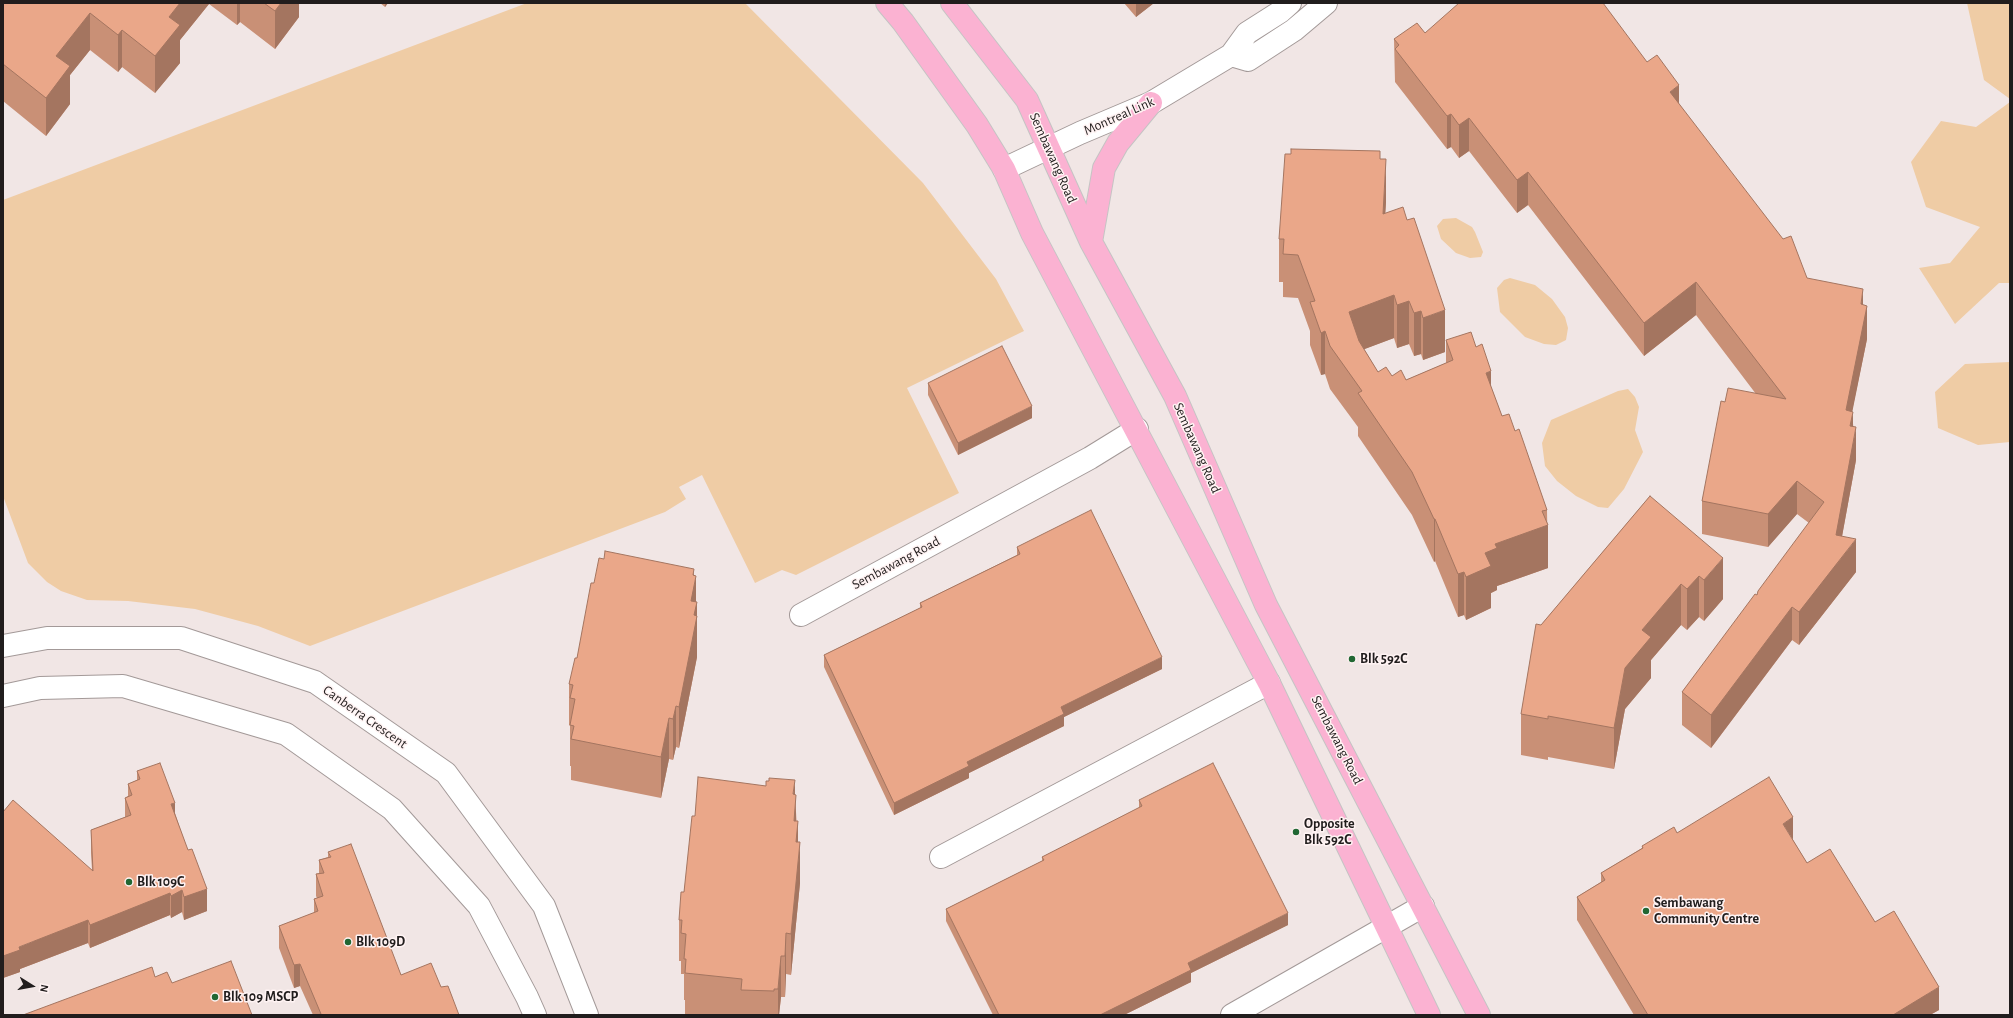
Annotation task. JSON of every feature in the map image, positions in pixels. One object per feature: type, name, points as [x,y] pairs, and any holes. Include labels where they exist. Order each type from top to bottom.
[{"type":"main road","points":[[887,3],[903,22],[977,125],[1004,169],[1032,233],[1137,429],[1269,683],[1429,1015]]},
{"type":"main road","name":"Sembawang Road","points":[[952,3],[1027,100],[1091,242],[1174,396],[1266,605],[1479,1015]]},
{"type":"main road","points":[[1091,242],[1104,168],[1118,143],[1151,103]]},
{"type":"street","name":"Montreal Link","points":[[1004,169],[1080,133],[1151,103],[1231,56],[1247,33],[1280,12],[1290,3]]},
{"type":"street","points":[[1231,56],[1248,60],[1294,30],[1326,3]]},
{"type":"street","name":"Sembawang Road","points":[[801,614],[1090,458],[1137,429]]},
{"type":"street","name":"Canberra Crescent","points":[[3,646],[47,638],[181,638],[315,682],[446,773],[544,906],[587,1015]]},
{"type":"street","points":[[941,857],[1269,683]]},
{"type":"street","points":[[3,696],[40,688],[123,686],[286,734],[392,809],[479,906],[528,997],[535,1015]]},
{"type":"street","points":[[1232,1015],[1423,906]]},
{"type":"shaded area","points":[[527,3],[745,3],[923,183],[996,279],[1024,331],[907,388],[959,493],[796,575],[782,570],[755,583],[702,475],[679,487],[686,499],[665,512],[310,646],[258,626],[195,609],[128,601],[87,600],[61,591],[47,582],[28,563],[3,496],[3,200]]},
{"type":"shaded area","points":[[1967,3],[2010,3],[2010,99],[1984,80]]},
{"type":"shaded area","points":[[2010,102],[2010,283],[1999,283],[1955,324],[1919,268],[1950,263],[1980,227],[1926,207],[1911,162],[1941,121],[1976,127]]},
{"type":"shaded area","points":[[1456,218],[1472,227],[1483,252],[1481,257],[1470,258],[1456,253],[1441,239],[1437,226],[1443,219]]},
{"type":"shaded area","points":[[1510,278],[1535,285],[1552,299],[1565,317],[1568,328],[1566,340],[1556,345],[1544,344],[1525,337],[1500,312],[1497,288],[1504,280]]},
{"type":"shaded area","points":[[2010,362],[2010,442],[1978,445],[1938,428],[1935,392],[1965,364]]},
{"type":"shaded area","points":[[1628,389],[1635,397],[1639,407],[1635,430],[1643,452],[1624,489],[1608,508],[1598,507],[1576,496],[1557,481],[1545,466],[1542,443],[1551,420],[1618,391]]},
{"type":"building","points":[[3,3],[180,3],[169,17],[180,25],[155,56],[122,30],[118,35],[90,13],[56,56],[70,66],[46,98],[3,64]]},
{"type":"building","points":[[264,3],[281,3],[275,11]]},
{"type":"building","points":[[1459,3],[1603,3],[1647,62],[1657,55],[1679,85],[1670,92],[1783,239],[1791,236],[1807,278],[1863,289],[1861,304],[1867,306],[1846,410],[1853,412],[1850,426],[1856,427],[1836,535],[1856,539],[1799,612],[1792,607],[1711,715],[1682,692],[1755,594],[1757,595],[1758,591],[1824,502],[1797,481],[1768,514],[1702,501],[1721,401],[1725,402],[1728,388],[1786,399],[1696,282],[1644,323],[1528,172],[1517,180],[1469,118],[1459,125],[1451,114],[1447,116],[1395,49],[1399,45],[1394,39],[1417,23],[1425,33]]},
{"type":"building","points":[[1291,149],[1380,151],[1380,159],[1386,159],[1383,214],[1403,207],[1407,220],[1414,218],[1445,310],[1423,318],[1421,311],[1414,313],[1409,301],[1397,305],[1394,295],[1349,312],[1359,341],[1378,372],[1386,367],[1392,376],[1401,370],[1406,380],[1453,360],[1446,340],[1471,332],[1476,347],[1482,344],[1491,371],[1486,373],[1502,416],[1509,414],[1515,431],[1519,429],[1547,510],[1542,511],[1548,525],[1495,544],[1497,548],[1485,553],[1491,566],[1466,577],[1464,572],[1458,574],[1435,519],[1412,472],[1358,393],[1362,391],[1330,346],[1325,331],[1321,333],[1310,302],[1315,301],[1298,255],[1283,254],[1284,239],[1279,239],[1285,154],[1291,154]]},
{"type":"building","points":[[1002,346],[1032,406],[958,443],[928,383]]},
{"type":"building","points":[[1650,496],[1723,558],[1704,580],[1699,576],[1687,589],[1681,584],[1642,630],[1651,637],[1625,668],[1614,728],[1548,716],[1548,719],[1521,714],[1536,624],[1541,625]]},
{"type":"building","points":[[1091,510],[1162,657],[1061,707],[1064,714],[967,762],[969,766],[894,803],[824,655],[922,607],[920,603],[1020,554],[1017,547]]},
{"type":"building","points":[[605,551],[694,569],[693,575],[696,576],[691,601],[697,602],[694,615],[697,616],[679,707],[676,706],[673,719],[669,718],[661,757],[571,739],[574,726],[570,725],[575,699],[570,698],[573,685],[569,684],[575,658],[577,658],[591,583],[594,583],[599,558],[604,559]]},
{"type":"building","name":"Blk 109C","points":[[160,763],[175,803],[171,804],[188,850],[192,849],[207,889],[184,897],[182,890],[171,896],[170,893],[90,925],[88,920],[19,947],[20,950],[3,956],[3,812],[13,800],[93,871],[91,830],[131,815],[125,798],[132,795],[128,784],[140,779],[137,771]]},
{"type":"building","points":[[1213,763],[1288,913],[1188,963],[1191,970],[1100,1015],[999,1015],[946,909],[1044,860],[1042,857],[1142,806],[1139,800]]},
{"type":"building","points":[[698,777],[766,786],[766,781],[769,781],[769,778],[795,780],[793,794],[796,795],[794,821],[798,821],[796,842],[800,842],[791,934],[786,933],[785,956],[781,956],[778,989],[774,989],[774,991],[741,990],[742,979],[685,973],[686,959],[684,959],[686,934],[681,933],[682,920],[679,920],[681,892],[684,892],[692,816],[695,816]]},
{"type":"building","name":"Sembawang Community Centre","points":[[1769,777],[1793,817],[1783,824],[1807,863],[1830,849],[1875,922],[1894,911],[1939,987],[1893,1015],[1648,1015],[1577,897],[1605,880],[1601,873],[1643,848],[1642,846],[1674,827],[1677,833]]},
{"type":"building","name":"Blk 109D","points":[[351,844],[401,975],[431,963],[441,987],[448,986],[459,1015],[317,1015],[321,1014],[300,964],[294,965],[279,926],[318,911],[314,899],[323,896],[316,874],[324,873],[319,860],[331,857],[328,852]]},
{"type":"building","points":[[231,961],[252,1015],[23,1015],[152,967],[155,977],[167,972],[172,983]]},
{"type":"place","name":"Blk 592C","points":[[1352,659]]},
{"type":"place","name":"Opposite Blk 592C","points":[[1296,832]]},
{"type":"place","name":"Blk 109C","points":[[129,882]]},
{"type":"place","name":"Sembawang Community Centre","points":[[1646,911]]},
{"type":"place","name":"Blk 109D","points":[[348,942]]},
{"type":"place","name":"Blk 109 MSCP","points":[[215,997]]}]
